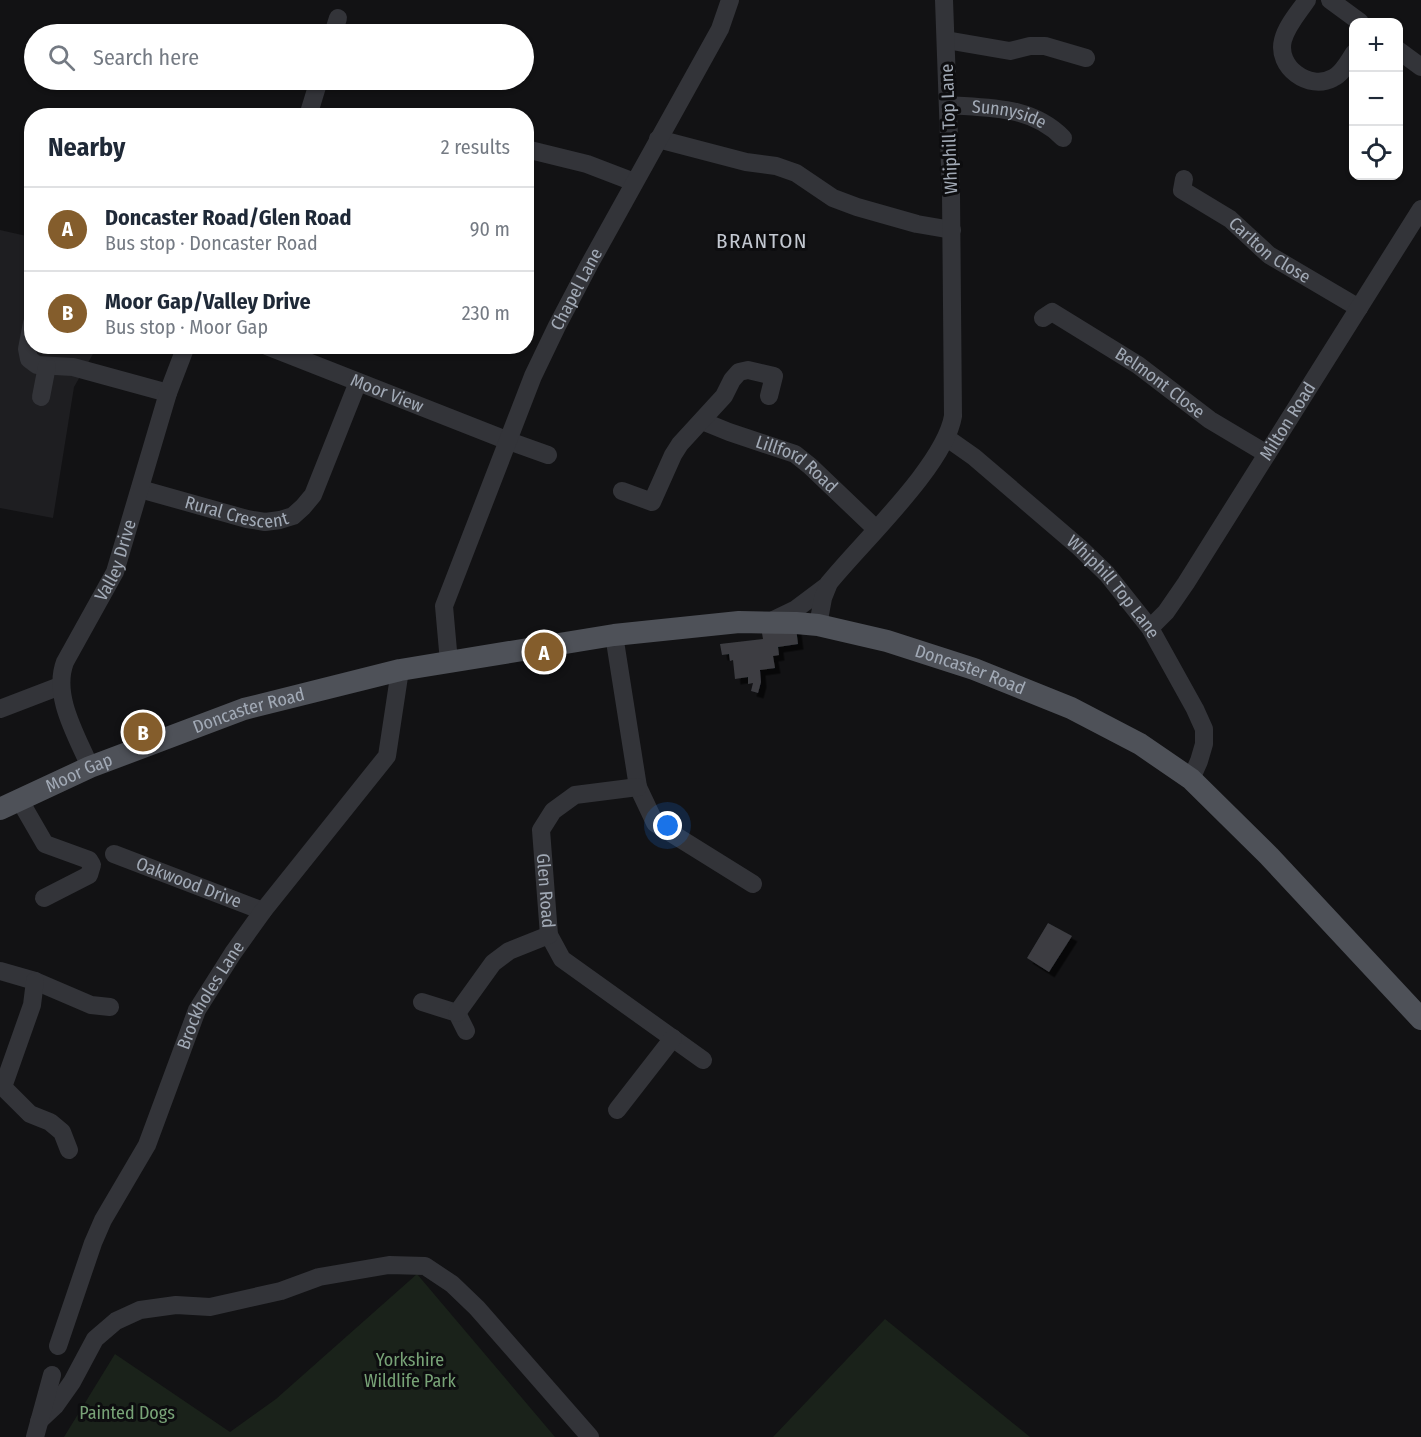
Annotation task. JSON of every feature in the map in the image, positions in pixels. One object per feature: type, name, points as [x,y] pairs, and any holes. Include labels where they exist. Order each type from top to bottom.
[{"type":"main road","name":"Doncaster Road","points":[[160,741],[244,709],[400,670],[614,635],[739,622],[769,622],[848,630],[974,669],[1071,708],[1140,744],[1191,779],[1269,856],[1421,1019]]},
{"type":"main road","name":"Moor Gap","points":[[9,804],[90,767],[160,741]]},
{"type":"street","name":"Chapel Lane","points":[[449,662],[444,606],[507,440],[556,326],[720,29],[730,0]]},
{"type":"street","name":"Whiphill Top Lane","points":[[818,626],[828,585],[914,484],[947,438],[953,416],[952,230],[944,0]]},
{"type":"street","points":[[1307,0],[1287,30],[1283,41],[1283,53],[1288,65],[1296,75],[1309,81],[1321,81],[1332,79],[1341,72],[1349,59]]},
{"type":"street","points":[[1330,0],[1355,18]]},
{"type":"street","points":[[946,40],[1010,51],[1030,46],[1045,46],[1086,58]]},
{"type":"street","points":[[1403,54],[1421,67]]},
{"type":"street","points":[[310,108],[316,90]]},
{"type":"street","name":"Sunnyside","points":[[948,105],[1023,113],[1059,128]]},
{"type":"street","points":[[658,139],[746,162],[776,166],[796,173],[833,198],[917,224],[952,230]]},
{"type":"street","points":[[534,151],[587,164],[634,182]]},
{"type":"street","name":"Carlton Close","points":[[1179,188],[1230,219],[1269,255],[1359,308]]},
{"type":"street","name":"Milton Road","points":[[1150,628],[1166,612],[1186,583],[1421,210]]},
{"type":"street","name":"Belmont Close","points":[[1050,311],[1138,365],[1210,420],[1267,454]]},
{"type":"street","points":[[28,354],[29,359],[37,365],[82,369],[168,393]]},
{"type":"street","name":"Valley Drive","points":[[60,686],[60,674],[65,662],[115,572],[168,393],[183,354]]},
{"type":"street","name":"Moor View","points":[[287,354],[548,454]]},
{"type":"street","points":[[41,397],[47,366]]},
{"type":"street","points":[[622,491],[650,507],[680,444],[724,396],[739,372],[777,368],[769,396]]},
{"type":"street","name":"Rural Crescent","points":[[140,489],[264,522],[293,516],[313,495],[358,382]]},
{"type":"street","name":"Lillford Road","points":[[702,421],[795,454],[876,529]]},
{"type":"street","name":"Whiphill Top Lane","points":[[947,438],[974,457],[1079,547],[1107,574],[1150,628],[1204,729],[1204,744],[1191,779]]},
{"type":"street","points":[[769,622],[796,609],[828,585]]},
{"type":"street","points":[[614,635],[638,787],[655,823],[753,884]]},
{"type":"street","name":"Brockholes Lane","points":[[58,1346],[93,1244],[103,1220],[147,1145],[197,1010],[263,911],[387,756],[400,670]]},
{"type":"street","points":[[0,709],[60,686],[66,709],[90,767]]},
{"type":"street","name":"Glen Road","points":[[638,787],[575,795],[553,811],[542,830],[549,935],[562,959],[703,1060]]},
{"type":"street","points":[[9,804],[45,844],[89,860],[92,865],[89,875],[44,898]]},
{"type":"street","name":"Oakwood Drive","points":[[114,854],[263,911]]},
{"type":"street","points":[[457,1013],[493,963],[509,951],[549,935]]},
{"type":"street","points":[[0,971],[35,981],[91,1005],[110,1008]]},
{"type":"street","points":[[35,981],[32,1005],[1,1087],[30,1114],[50,1122],[62,1132],[69,1150]]},
{"type":"street","points":[[422,1002],[457,1013],[466,1031]]},
{"type":"street","points":[[617,1110],[673,1038]]},
{"type":"street","points":[[37,1429],[72,1382],[95,1340],[116,1321],[140,1310],[176,1305],[210,1307],[280,1291],[319,1277],[389,1265],[425,1266],[452,1284],[477,1308],[590,1437]]},
{"type":"street","points":[[37,1429],[52,1375]]},
{"type":"shaded area","points":[[0,230],[24,235],[24,354],[93,354],[74,387],[53,518],[0,508]]},
{"type":"green space","name":"Yorkshire Wildlife Park","points":[[417,1274],[555,1437],[64,1437],[115,1354],[230,1432],[276,1399]]},
{"type":"green space","points":[[885,1319],[1030,1437],[773,1437]]},
{"type":"building","points":[[796,628],[798,644],[778,647],[779,655],[773,656],[775,668],[760,670],[761,682],[758,693],[751,691],[753,683],[748,684],[748,677],[735,679],[733,660],[730,661],[729,654],[722,655],[720,644],[763,639],[762,633]]},
{"type":"building","points":[[1048,923],[1072,936],[1049,972],[1027,958]]},
{"type":"place","name":"Doncaster Road/Glen Road","points":[[544,652]]},
{"type":"place","name":"Moor Gap/Valley Drive","points":[[143,732]]},
{"type":"district","name":"BRANTON","points":[[762,241]]},
{"type":"park label","name":"Painted Dogs","points":[[127,1413]]}]
